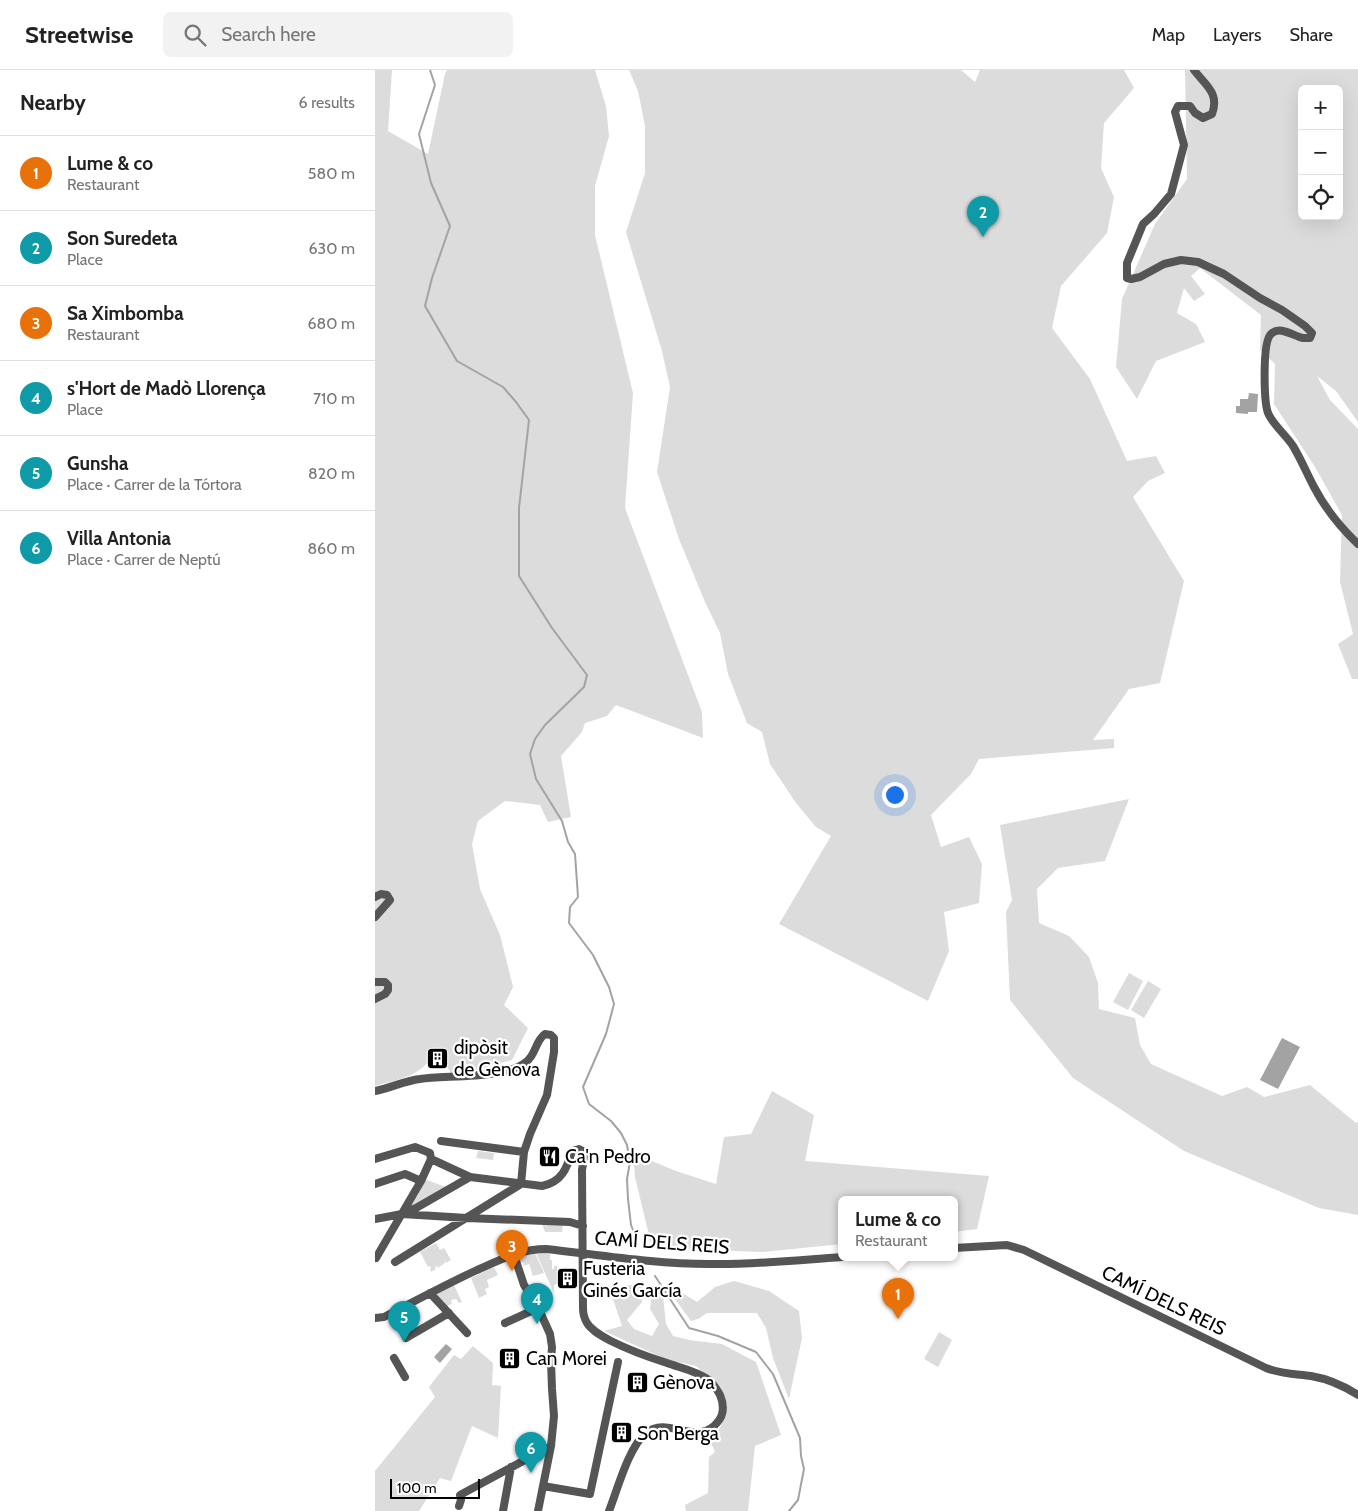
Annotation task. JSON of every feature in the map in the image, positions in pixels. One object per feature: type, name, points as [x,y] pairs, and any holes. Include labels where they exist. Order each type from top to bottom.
[{"type":"street","points":[[1194,70],[1209,88],[1215,100],[1215,107],[1212,114],[1203,118],[1195,113],[1190,106],[1178,106],[1175,112],[1184,145],[1171,194],[1143,224],[1127,262],[1127,278],[1140,277],[1164,264],[1181,260],[1197,262],[1223,274],[1282,310],[1312,333],[1310,338],[1303,338],[1285,331],[1271,334],[1266,344],[1265,377],[1268,414],[1293,446],[1314,488],[1340,527],[1358,544]]},
{"type":"street","points":[[375,896],[387,894],[390,900],[375,917]]},
{"type":"street","points":[[375,982],[385,982],[388,985],[388,990],[385,994],[375,999]]},
{"type":"street","points":[[375,1091],[386,1089],[404,1081],[422,1078],[478,1075],[509,1070],[526,1062],[541,1037],[545,1034],[551,1035],[554,1038],[554,1052],[547,1095],[530,1132],[524,1152],[521,1184]]},
{"type":"street","points":[[441,1141],[524,1152]]},
{"type":"street","points":[[375,1159],[415,1147],[430,1153],[431,1159],[421,1181],[376,1258]]},
{"type":"street","points":[[431,1159],[470,1177],[542,1186],[558,1178],[566,1169],[572,1151],[575,1149],[585,1152],[582,1170],[583,1308],[587,1323],[594,1330],[616,1344],[697,1373],[711,1382],[723,1401],[721,1418],[709,1430],[693,1433],[673,1427],[658,1427],[652,1428],[641,1436],[630,1456],[609,1511]]},
{"type":"street","points":[[375,1184],[405,1174],[421,1181]]},
{"type":"street","points":[[375,1219],[402,1214],[416,1208],[470,1177]]},
{"type":"street","points":[[395,1262],[521,1184]]},
{"type":"street","points":[[402,1214],[569,1222],[583,1226]]},
{"type":"street","points":[[569,1222],[578,1230],[583,1245]]},
{"type":"street","name":"CAMÍ DELS REIS","points":[[958,1248],[1007,1245],[1025,1250],[1265,1368],[1282,1373],[1326,1379],[1358,1396]]},
{"type":"street","name":"CAMÍ DELS REIS","points":[[375,1318],[384,1317],[429,1293],[514,1255],[531,1250],[546,1249],[583,1254],[711,1264],[838,1257]]},
{"type":"street","points":[[514,1255],[523,1286],[538,1308],[549,1334],[552,1347],[554,1416],[551,1446],[538,1511]]},
{"type":"street","points":[[429,1293],[467,1333]]},
{"type":"street","points":[[505,1323],[538,1308]]},
{"type":"street","points":[[406,1338],[449,1313]]},
{"type":"street","points":[[394,1358],[405,1377]]},
{"type":"street","points":[[543,1486],[590,1494],[619,1362]]},
{"type":"street","points":[[459,1506],[460,1495],[551,1446]]},
{"type":"street","points":[[503,1511],[511,1467]]},
{"type":"shaded area","points":[[375,70],[392,70],[388,131],[428,154],[447,70],[595,70],[606,106],[609,136],[595,186],[595,235],[633,393],[625,508],[702,712],[703,738],[616,705],[607,716],[585,723],[582,732],[561,756],[571,817],[548,822],[540,805],[505,801],[478,821],[472,844],[480,889],[500,935],[513,987],[504,1005],[528,1028],[512,1060],[472,1071],[451,1073],[444,1062],[443,1052],[433,1053],[423,1067],[409,1076],[375,1086]]},
{"type":"shaded area","points":[[629,70],[961,70],[975,82],[980,70],[1124,70],[1134,88],[1104,123],[1101,168],[1114,197],[1107,233],[1061,286],[1052,328],[1090,379],[1127,461],[1156,456],[1165,473],[1148,481],[1133,497],[1184,581],[1160,683],[1129,689],[1093,740],[1114,739],[1114,748],[979,759],[971,774],[931,815],[941,847],[969,837],[982,864],[979,903],[944,912],[949,951],[928,1001],[779,924],[831,836],[816,827],[796,803],[770,764],[762,732],[747,723],[728,674],[720,633],[679,539],[657,472],[670,387],[662,351],[626,232],[645,173],[645,126],[638,91]]},
{"type":"shaded area","points":[[1185,70],[1358,70],[1358,422],[1336,391],[1317,376],[1330,400],[1358,429],[1358,679],[1352,679],[1338,644],[1353,634],[1340,582],[1342,515],[1315,467],[1274,404],[1275,364],[1260,350],[1261,315],[1200,268],[1191,276],[1205,294],[1194,301],[1184,288],[1177,313],[1196,324],[1205,342],[1156,361],[1137,399],[1116,367],[1122,299],[1155,224],[1187,179]]},
{"type":"shaded area","points":[[1249,393],[1258,394],[1257,412],[1248,412],[1248,414],[1236,413],[1236,406],[1240,406],[1240,399],[1248,399]]},
{"type":"shaded area","points":[[1129,799],[1105,861],[1058,868],[1037,889],[1039,923],[1069,936],[1089,957],[1098,983],[1099,1009],[1135,1018],[1140,1045],[1151,1064],[1222,1096],[1247,1087],[1264,1097],[1310,1085],[1356,1123],[1358,1122],[1358,1215],[1319,1208],[1184,1151],[1073,1078],[1010,1000],[1006,912],[1012,900],[1000,825]]},
{"type":"shaded area","points":[[1129,973],[1143,981],[1128,1010],[1113,1002]]},
{"type":"shaded area","points":[[1148,981],[1161,989],[1144,1018],[1131,1010]]},
{"type":"shaded area","points":[[1282,1038],[1300,1047],[1278,1089],[1260,1080]]},
{"type":"shaded area","points":[[772,1091],[814,1115],[805,1161],[989,1176],[977,1229],[958,1231],[958,1196],[838,1196],[838,1244],[763,1252],[652,1248],[635,1177],[633,1153],[676,1171],[716,1184],[724,1137],[751,1134]]},
{"type":"shaded area","points":[[478,1151],[494,1153],[493,1160],[476,1158]]},
{"type":"shaded area","points":[[424,1179],[446,1187],[413,1207],[409,1206],[415,1196],[417,1197],[419,1193],[417,1191]]},
{"type":"shaded area","points":[[542,1224],[563,1225],[562,1232],[545,1232]]},
{"type":"shaded area","points":[[519,1232],[524,1248],[521,1249],[517,1241],[519,1250],[509,1253],[502,1238],[506,1236],[508,1240],[510,1239],[509,1236]]},
{"type":"shaded area","points":[[436,1243],[440,1250],[444,1248],[451,1260],[446,1263],[444,1260],[445,1263],[438,1268],[437,1266],[435,1267],[436,1269],[431,1272],[430,1266],[428,1267],[420,1252]]},
{"type":"shaded area","points":[[535,1253],[544,1273],[533,1276],[529,1264],[524,1266],[523,1262],[519,1263],[517,1258]]},
{"type":"shaded area","points":[[536,1253],[550,1254],[552,1269],[554,1269],[554,1266],[557,1266],[557,1284],[554,1285],[554,1293]]},
{"type":"shaded area","points":[[494,1267],[498,1275],[487,1280],[489,1287],[485,1289],[487,1294],[479,1298],[471,1278]]},
{"type":"shaded area","points":[[734,1281],[769,1291],[799,1311],[802,1338],[789,1399],[773,1358],[766,1328],[757,1313],[707,1313],[691,1321],[675,1299],[679,1291],[697,1302],[715,1287]]},
{"type":"shaded area","points":[[642,1284],[642,1302],[627,1320],[634,1329],[652,1336],[659,1324],[650,1309],[652,1295],[663,1296],[666,1324],[673,1336],[722,1344],[756,1362],[781,1435],[755,1446],[748,1511],[686,1511],[685,1505],[708,1493],[709,1457],[715,1452],[709,1438],[720,1428],[726,1413],[725,1402],[711,1379],[696,1366],[665,1359],[604,1331],[622,1326],[609,1287]]},
{"type":"shaded area","points":[[454,1285],[462,1302],[459,1303],[456,1299],[451,1300],[452,1304],[447,1306],[436,1293]]},
{"type":"shaded area","points":[[939,1332],[952,1340],[938,1367],[924,1359]]},
{"type":"shaded area","points":[[446,1344],[452,1349],[440,1363],[434,1357]]},
{"type":"shaded area","points":[[473,1346],[493,1363],[492,1385],[501,1386],[498,1438],[472,1426],[451,1481],[440,1478],[419,1511],[375,1511],[375,1471],[435,1397],[429,1387],[454,1355],[461,1359]]},
{"type":"waterway","points":[[430,70],[435,85],[419,134],[431,183],[450,226],[432,278],[425,306],[457,361],[503,387],[529,420],[519,508],[519,576],[552,628],[587,675],[584,687],[545,725],[535,739],[530,754],[536,779],[562,821],[568,842],[575,854],[578,897],[570,907],[569,923],[593,955],[609,987],[614,1004],[606,1034],[583,1087],[589,1104],[611,1121],[621,1133],[627,1145],[630,1162],[627,1179],[628,1199],[631,1225],[637,1240]]},
{"type":"waterway","points":[[655,1276],[689,1328],[718,1336],[756,1352],[773,1374],[800,1438],[804,1469],[798,1500],[789,1511]]},
{"type":"place","name":"Son Suredeta","points":[[983,237]]},
{"type":"place","name":"dipòsit de Gènova","points":[[438,1058]]},
{"type":"place","name":"Ca'n Pedro","points":[[549,1156]]},
{"type":"place","name":"Sa Ximbomba","points":[[512,1271]]},
{"type":"place","name":"Fusteria Ginés García","points":[[567,1279]]},
{"type":"place","name":"Lume & co","points":[[898,1319]]},
{"type":"place","name":"s'Hort de Madò Llorença","points":[[537,1324]]},
{"type":"place","name":"Gunsha","points":[[404,1342]]},
{"type":"place","name":"Can Morei","points":[[510,1358]]},
{"type":"place","name":"Gènova","points":[[637,1382]]},
{"type":"place","name":"Son Berga","points":[[621,1433]]},
{"type":"place","name":"Villa Antonia","points":[[531,1473]]}]
